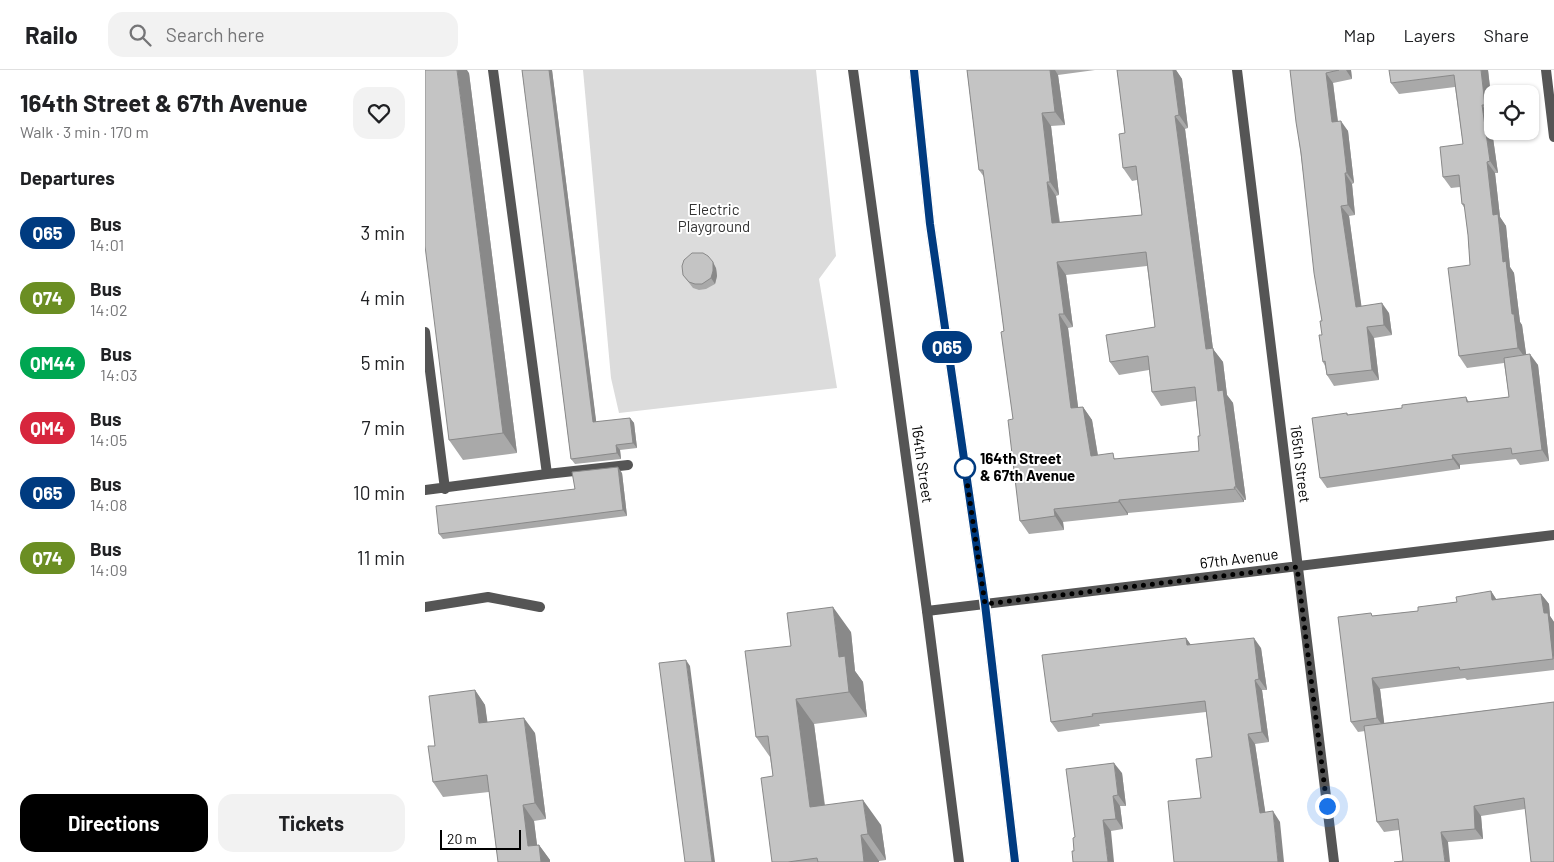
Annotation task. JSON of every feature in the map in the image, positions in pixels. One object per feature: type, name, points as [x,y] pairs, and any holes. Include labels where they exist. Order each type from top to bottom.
[{"type":"street","points":[[493,70],[547,474]]},
{"type":"street","name":"164th Street","points":[[853,70],[927,611],[959,862]]},
{"type":"street","points":[[914,70],[930,224],[985,604],[1015,862]]},
{"type":"street","name":"165th Street","points":[[1237,70],[1334,862]]},
{"type":"street","points":[[1545,70],[1554,137]]},
{"type":"street","points":[[425,332],[445,489]]},
{"type":"street","points":[[425,490],[629,465]]},
{"type":"street","name":"67th Avenue","points":[[927,611],[1554,535]]},
{"type":"street","points":[[425,607],[488,597],[540,608]]},
{"type":"green space","name":"Electric Playground","points":[[583,70],[816,70],[836,256],[819,279],[837,388],[619,413],[611,378]]},
{"type":"building","points":[[425,70],[457,70],[503,433],[449,440],[425,246]]},
{"type":"building","points":[[522,70],[549,70],[593,422],[630,418],[633,443],[616,445],[617,453],[571,459]]},
{"type":"building","points":[[967,70],[1050,70],[1055,112],[1042,113],[1050,182],[1047,182],[1052,223],[1142,215],[1136,166],[1123,168],[1119,134],[1125,133],[1117,70],[1173,70],[1179,115],[1175,116],[1206,349],[1213,348],[1218,391],[1223,390],[1235,489],[1119,500],[1119,502],[1054,509],[1055,516],[1020,521],[1008,420],[1013,419],[1001,332],[1004,331],[983,170],[979,170]],"holes":[[[1146,252],[1155,327],[1106,335],[1110,362],[1148,356],[1152,392],[1195,387],[1200,436],[1198,436],[1199,451],[1114,459],[1113,453],[1091,456],[1083,407],[1071,408],[1059,314],[1064,314],[1057,262]]]},
{"type":"building","points":[[1290,70],[1339,70],[1326,73],[1332,122],[1341,121],[1347,173],[1345,173],[1348,205],[1341,206],[1356,307],[1382,303],[1384,325],[1367,327],[1372,370],[1327,375],[1325,361],[1323,362],[1319,335],[1322,335],[1320,321],[1322,321],[1314,273]]},
{"type":"building","points":[[1389,70],[1481,70],[1484,96],[1484,105],[1482,105],[1484,140],[1487,140],[1490,161],[1487,162],[1493,215],[1498,214],[1503,262],[1506,261],[1518,348],[1459,356],[1448,268],[1470,265],[1468,235],[1459,175],[1443,177],[1440,147],[1463,144],[1454,75],[1391,83]]},
{"type":"building","points":[[692,253],[703,253],[713,262],[711,278],[702,284],[689,282],[683,275],[682,266],[684,260]]},
{"type":"building","points":[[1530,354],[1542,450],[1512,454],[1511,448],[1452,455],[1453,459],[1320,478],[1312,418],[1402,408],[1402,405],[1466,397],[1467,402],[1509,397],[1504,358]]},
{"type":"building","points":[[618,467],[623,510],[439,534],[436,506],[575,489],[572,472]]},
{"type":"building","points":[[1491,591],[1492,600],[1541,594],[1544,613],[1548,613],[1553,659],[1460,670],[1459,667],[1372,678],[1377,718],[1351,722],[1338,617],[1371,613],[1372,616],[1418,611],[1418,607],[1457,602],[1456,597]]},
{"type":"building","points":[[833,607],[839,657],[845,656],[849,692],[796,699],[810,807],[863,800],[868,834],[861,835],[864,862],[818,862],[817,858],[772,862],[761,778],[773,776],[768,736],[756,737],[745,651],[791,646],[787,613]]},
{"type":"building","points":[[1186,638],[1187,645],[1254,638],[1259,679],[1255,680],[1262,732],[1248,734],[1260,813],[1273,811],[1278,862],[1174,862],[1168,801],[1201,798],[1196,759],[1212,757],[1205,701],[1092,714],[1093,716],[1051,722],[1042,655]]},
{"type":"building","points":[[686,660],[712,862],[685,862],[659,663]]},
{"type":"building","points":[[475,690],[479,723],[524,718],[535,803],[523,805],[528,846],[539,845],[541,862],[498,862],[487,775],[433,782],[428,746],[435,746],[429,696]]},
{"type":"building","points":[[1554,702],[1554,862],[1531,862],[1524,798],[1474,806],[1475,829],[1441,832],[1445,862],[1394,862],[1403,861],[1398,819],[1377,822],[1364,726]]},
{"type":"building","points":[[1114,763],[1118,795],[1113,796],[1116,819],[1103,820],[1108,862],[1073,862],[1073,838],[1075,837],[1066,769]]},
{"type":"bus line","name":"Q65","points":[[914,70],[930,224],[985,604],[1015,862]]},
{"type":"place","name":"164th Street & 67th Avenue","points":[[965,468]]},
{"type":"route","points":[[965,468],[985,604],[1297,567],[1327,806]]}]
